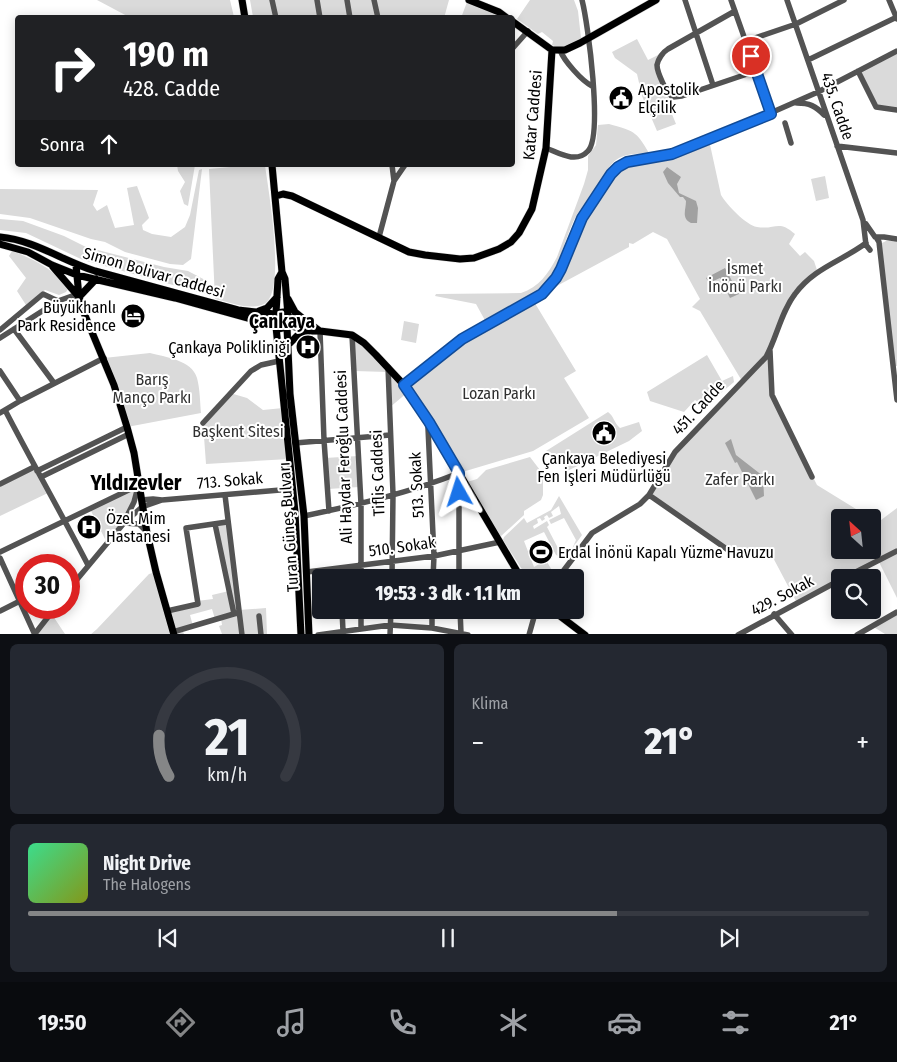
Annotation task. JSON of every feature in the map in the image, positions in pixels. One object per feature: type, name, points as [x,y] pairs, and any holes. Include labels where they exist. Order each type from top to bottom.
[{"type":"main road","points":[[242,0],[245,15]]},
{"type":"main road","points":[[469,0],[479,2],[504,15]]},
{"type":"main road","points":[[556,50],[572,47],[656,0]]},
{"type":"main road","name":"Katar Caddesi","points":[[276,196],[283,194],[292,196],[410,252],[441,258],[474,258],[499,249],[511,242],[519,233],[532,209],[546,148],[551,58],[556,50],[515,23]]},
{"type":"main road","points":[[272,167],[282,272],[278,279],[275,314],[272,320],[274,326],[281,329],[288,321]]},
{"type":"main road","name":"Simon Bolivar Caddesi","points":[[0,237],[30,244],[76,265],[238,310],[275,314]]},
{"type":"main road","name":"Simon Bolivar Caddesi","points":[[0,244],[28,252],[52,265],[77,275],[274,326]]},
{"type":"main road","points":[[52,265],[79,297]]},
{"type":"main road","points":[[76,265],[79,297],[114,385],[128,430],[148,533],[174,633]]},
{"type":"main road","name":"Turan Güneş Bulvarı","points":[[282,272],[285,279],[288,321],[290,394],[304,516],[309,634]]},
{"type":"main road","points":[[79,297],[96,279]]},
{"type":"main road","points":[[259,312],[268,308],[277,296]]},
{"type":"main road","points":[[286,296],[296,312],[312,328]]},
{"type":"main road","points":[[275,314],[281,312],[288,321],[320,331],[352,336],[364,343],[388,367],[404,385],[429,422],[516,569]]},
{"type":"main road","name":"Turan Güneş Bulvarı","points":[[274,326],[292,489],[299,577],[301,634]]},
{"type":"main road","points":[[277,342],[284,339],[288,343],[312,328]]},
{"type":"main road","points":[[564,619],[585,634]]},
{"type":"street","points":[[272,0],[275,15]]},
{"type":"street","points":[[317,0],[320,15]]},
{"type":"street","points":[[347,0],[350,15]]},
{"type":"street","points":[[374,0],[377,15]]},
{"type":"street","points":[[546,148],[565,156],[575,157],[589,150],[591,146],[595,122],[589,38],[582,0]]},
{"type":"street","points":[[686,0],[713,85]]},
{"type":"street","points":[[731,0],[771,114]]},
{"type":"street","name":"435. Cadde","points":[[787,0],[863,220]]},
{"type":"street","points":[[746,41],[796,24],[844,0]]},
{"type":"street","points":[[808,60],[897,18],[889,0]]},
{"type":"street","points":[[736,11],[664,51],[657,68],[668,93],[673,97],[756,71]]},
{"type":"street","points":[[515,46],[528,31]]},
{"type":"street","points":[[556,50],[592,86]]},
{"type":"street","points":[[404,385],[462,339],[542,294],[556,278],[578,225],[611,174],[622,164],[672,154],[771,114],[897,51]]},
{"type":"street","points":[[858,71],[876,107],[897,110]]},
{"type":"street","points":[[795,103],[808,103],[815,106],[827,118]]},
{"type":"street","points":[[785,124],[791,143]]},
{"type":"street","points":[[837,146],[897,153]]},
{"type":"street","points":[[392,167],[394,181]]},
{"type":"street","points":[[379,237],[394,181],[404,167]]},
{"type":"street","points":[[863,220],[879,240],[895,366],[897,400]]},
{"type":"street","points":[[863,220],[866,243],[882,272]]},
{"type":"street","points":[[851,253],[866,243],[870,237],[896,239]]},
{"type":"street","points":[[851,253],[876,249],[886,241],[896,239]]},
{"type":"street","name":"451. Cadde","points":[[565,569],[592,533],[640,504],[649,495],[675,452],[766,357],[794,295],[821,269],[851,253]]},
{"type":"street","points":[[0,330],[43,294],[58,301]]},
{"type":"street","points":[[0,338],[58,301],[72,296],[79,297]]},
{"type":"street","points":[[14,329],[54,383]]},
{"type":"street","points":[[320,331],[329,511]]},
{"type":"street","name":"Ali Haydar Feroğlu Caddesi","points":[[352,336],[361,504],[361,566]]},
{"type":"street","points":[[770,351],[772,395],[812,477]]},
{"type":"street","points":[[88,566],[38,472],[2,412],[104,358]]},
{"type":"street","points":[[203,423],[251,371],[261,365],[279,361]]},
{"type":"street","name":"Tiflis Caddesi","points":[[388,367],[393,494],[392,569]]},
{"type":"street","points":[[0,371],[20,401]]},
{"type":"street","name":"513. Sokak","points":[[429,422],[429,484],[433,569]]},
{"type":"street","points":[[1,481],[38,472],[128,430]]},
{"type":"street","points":[[295,442],[390,435]]},
{"type":"street","points":[[304,516],[361,504],[459,473],[459,569]]},
{"type":"street","points":[[0,552],[139,485]]},
{"type":"street","points":[[124,523],[134,502],[139,485]]},
{"type":"street","name":"713. Sokak","points":[[142,504],[162,500],[292,489]]},
{"type":"street","points":[[225,495],[237,590],[237,613]]},
{"type":"street","points":[[649,495],[731,552],[737,555],[751,553]]},
{"type":"street","points":[[80,576],[142,504]]},
{"type":"street","points":[[167,610],[198,604],[186,528],[227,522]]},
{"type":"street","points":[[124,523],[139,524],[148,533]]},
{"type":"street","points":[[214,524],[229,592],[242,634]]},
{"type":"street","name":"510. Sokak","points":[[307,572],[434,556],[500,542]]},
{"type":"street","points":[[862,569],[897,551]]},
{"type":"street","points":[[0,558],[15,590]]},
{"type":"street","name":"429. Sokak","points":[[738,634],[831,585]]},
{"type":"street","points":[[229,592],[237,590]]},
{"type":"street","points":[[0,611],[15,604]]},
{"type":"street","points":[[857,634],[897,612]]},
{"type":"street","points":[[174,633],[237,613]]},
{"type":"street","points":[[774,614],[792,634]]},
{"type":"street","points":[[259,616],[261,634]]},
{"type":"street","points":[[28,619],[34,634],[46,619]]},
{"type":"street","points":[[342,619],[343,631]]},
{"type":"street","points":[[361,619],[361,628]]},
{"type":"street","points":[[390,619],[390,634]]},
{"type":"street","points":[[432,619],[432,628]]},
{"type":"street","points":[[460,619],[461,633]]},
{"type":"street","points":[[529,634],[533,619]]},
{"type":"street","points":[[318,634],[390,625],[432,628],[468,634]]},
{"type":"green space","points":[[97,0],[230,0],[234,15],[125,15]]},
{"type":"green space","points":[[250,0],[449,0],[445,15],[253,15]]},
{"type":"green space","points":[[530,0],[574,0],[578,11],[581,38],[560,47],[552,45],[553,41],[542,32],[538,34],[517,19]]},
{"type":"green space","points":[[467,2],[498,15],[462,15]]},
{"type":"green space","points":[[637,39],[648,60],[658,55],[661,57],[657,64],[669,95],[667,102],[676,124],[657,131],[642,96],[637,74],[615,58],[612,52]]},
{"type":"green space","points":[[897,51],[897,110],[876,107],[858,71]]},
{"type":"green space","name":"Lozan Parkı","points":[[609,124],[633,132],[641,140],[649,153],[626,155],[612,163],[599,186],[576,215],[551,277],[538,292],[521,302],[521,305],[533,300],[576,371],[564,378],[589,418],[533,451],[459,473],[408,392],[389,408],[388,372],[354,371],[352,335],[404,385],[462,339],[487,324],[476,304],[435,296],[436,294],[521,293],[538,283],[557,257],[584,184],[588,170],[588,156],[596,145],[598,125]]},
{"type":"green space","points":[[709,140],[721,195],[728,204],[742,219],[757,227],[785,227],[795,234],[789,244],[800,256],[805,252],[814,261],[817,270],[794,295],[772,347],[772,395],[817,485],[856,509],[831,509],[831,559],[881,559],[881,520],[897,508],[897,598],[878,560],[860,569],[831,569],[831,583],[797,603],[769,550],[737,555],[649,495],[668,462],[742,381],[700,311],[692,307],[700,299],[667,239],[653,232],[633,244],[629,243],[629,247],[542,294],[556,278],[578,225],[622,164],[663,156]]},
{"type":"green space","points":[[177,167],[195,167],[188,206],[184,204],[180,191],[185,182]]},
{"type":"green space","points":[[265,167],[272,216],[275,261],[271,296],[264,304],[252,307],[215,299],[209,169]]},
{"type":"green space","points":[[202,169],[191,259],[183,265],[170,264],[125,252],[105,242],[30,218],[0,214],[0,189],[98,190],[93,205],[97,211],[107,205],[115,228],[134,225],[127,188],[137,186],[149,218],[142,225],[143,230],[152,234],[171,237],[185,227],[190,215],[199,170]]},
{"type":"green space","points":[[825,176],[829,198],[816,201],[811,179]]},
{"type":"green space","points":[[0,219],[23,221],[64,236],[86,247],[164,267],[188,271],[207,281],[209,295],[83,260],[26,233],[0,230]]},
{"type":"green space","points":[[897,239],[897,366],[894,366],[880,244]]},
{"type":"green space","points":[[12,251],[28,257],[50,270],[63,282],[68,289],[66,292],[59,295],[45,290],[26,305],[17,291],[26,278],[9,256]]},
{"type":"green space","points":[[404,321],[419,324],[416,343],[401,340]]},
{"type":"green space","name":"Barış Manço Parkı","points":[[150,353],[177,360],[190,367],[197,378],[201,413],[127,427],[104,358]]},
{"type":"green space","points":[[707,355],[722,381],[733,376],[734,382],[704,407],[695,400],[684,412],[650,401],[647,392]]},
{"type":"green space","name":"Başkent Sitesi","points":[[230,393],[247,398],[263,410],[283,408],[289,459],[206,464],[203,423]]},
{"type":"green space","points":[[608,412],[620,428],[639,422],[642,431],[629,441],[567,471],[560,457],[546,451]]},
{"type":"green space","points":[[358,456],[359,487],[328,489],[325,458]]},
{"type":"green space","points":[[530,457],[543,474],[543,495],[541,500],[524,511],[524,515],[500,537],[467,482],[477,479],[486,470]]},
{"type":"green space","points":[[34,467],[50,492],[0,516],[0,484]]},
{"type":"green space","points":[[139,485],[124,523],[107,543],[90,509]]},
{"type":"green space","points":[[559,496],[582,535],[572,549],[576,540],[564,518],[551,524],[549,520],[561,514],[559,506],[551,512],[553,516],[549,518],[547,515],[542,521],[540,518],[537,519],[538,523],[533,526],[534,529],[547,521],[549,525],[547,527],[559,550],[562,549],[564,553],[556,555],[544,532],[524,541],[534,567],[546,560],[551,569],[522,569],[503,540],[504,537],[524,518],[527,523],[551,510]]},
{"type":"green space","points":[[227,522],[239,610],[266,608],[267,634],[222,634],[219,626],[222,625],[221,618],[215,619],[212,609],[190,615],[193,626],[182,629],[184,634],[91,634],[149,574],[156,572],[167,610],[198,604],[197,601],[213,599],[212,595],[229,591],[215,524]]},
{"type":"green space","points":[[897,612],[897,634],[885,634],[872,626]]},
{"type":"green space","points":[[47,619],[55,619],[65,634],[36,634]]},
{"type":"shaded area","points":[[667,167],[681,177],[677,184],[679,193],[696,201],[698,208],[697,223],[691,223],[686,219],[686,201],[668,183],[663,172]]},
{"type":"shaded area","points":[[725,268],[739,294],[730,298],[720,278],[709,283],[706,278]]},
{"type":"shaded area","points":[[731,439],[736,455],[763,476],[764,496],[756,500],[725,443]]},
{"type":"place","name":"Apostolik Elçilik","points":[[621,98]]},
{"type":"place","name":"Büyükhanlı Park Residence","points":[[133,316]]},
{"type":"place","name":"Çankaya Polikliniği","points":[[308,347]]},
{"type":"place","name":"Çankaya Belediyesi Fen İşleri Müdürlüğü","points":[[604,433]]},
{"type":"place","name":"Özel Mim Hastanesi","points":[[89,527]]},
{"type":"place","name":"Erdal İnönü Kapalı Yüzme Havuzu","points":[[541,552]]},
{"type":"district","name":"Çankaya","points":[[282,321]]},
{"type":"district","name":"Yıldızevler","points":[[136,483]]},
{"type":"route","points":[[459,492],[459,473],[429,422],[404,385],[462,339],[542,294],[561,269],[582,218],[611,174],[622,164],[672,154],[771,114],[751,56]]},
{"type":"park label","name":"İsmet İnönü Parkı","points":[[745,277]]},
{"type":"park label","name":"Zafer Parkı","points":[[740,479]]}]
